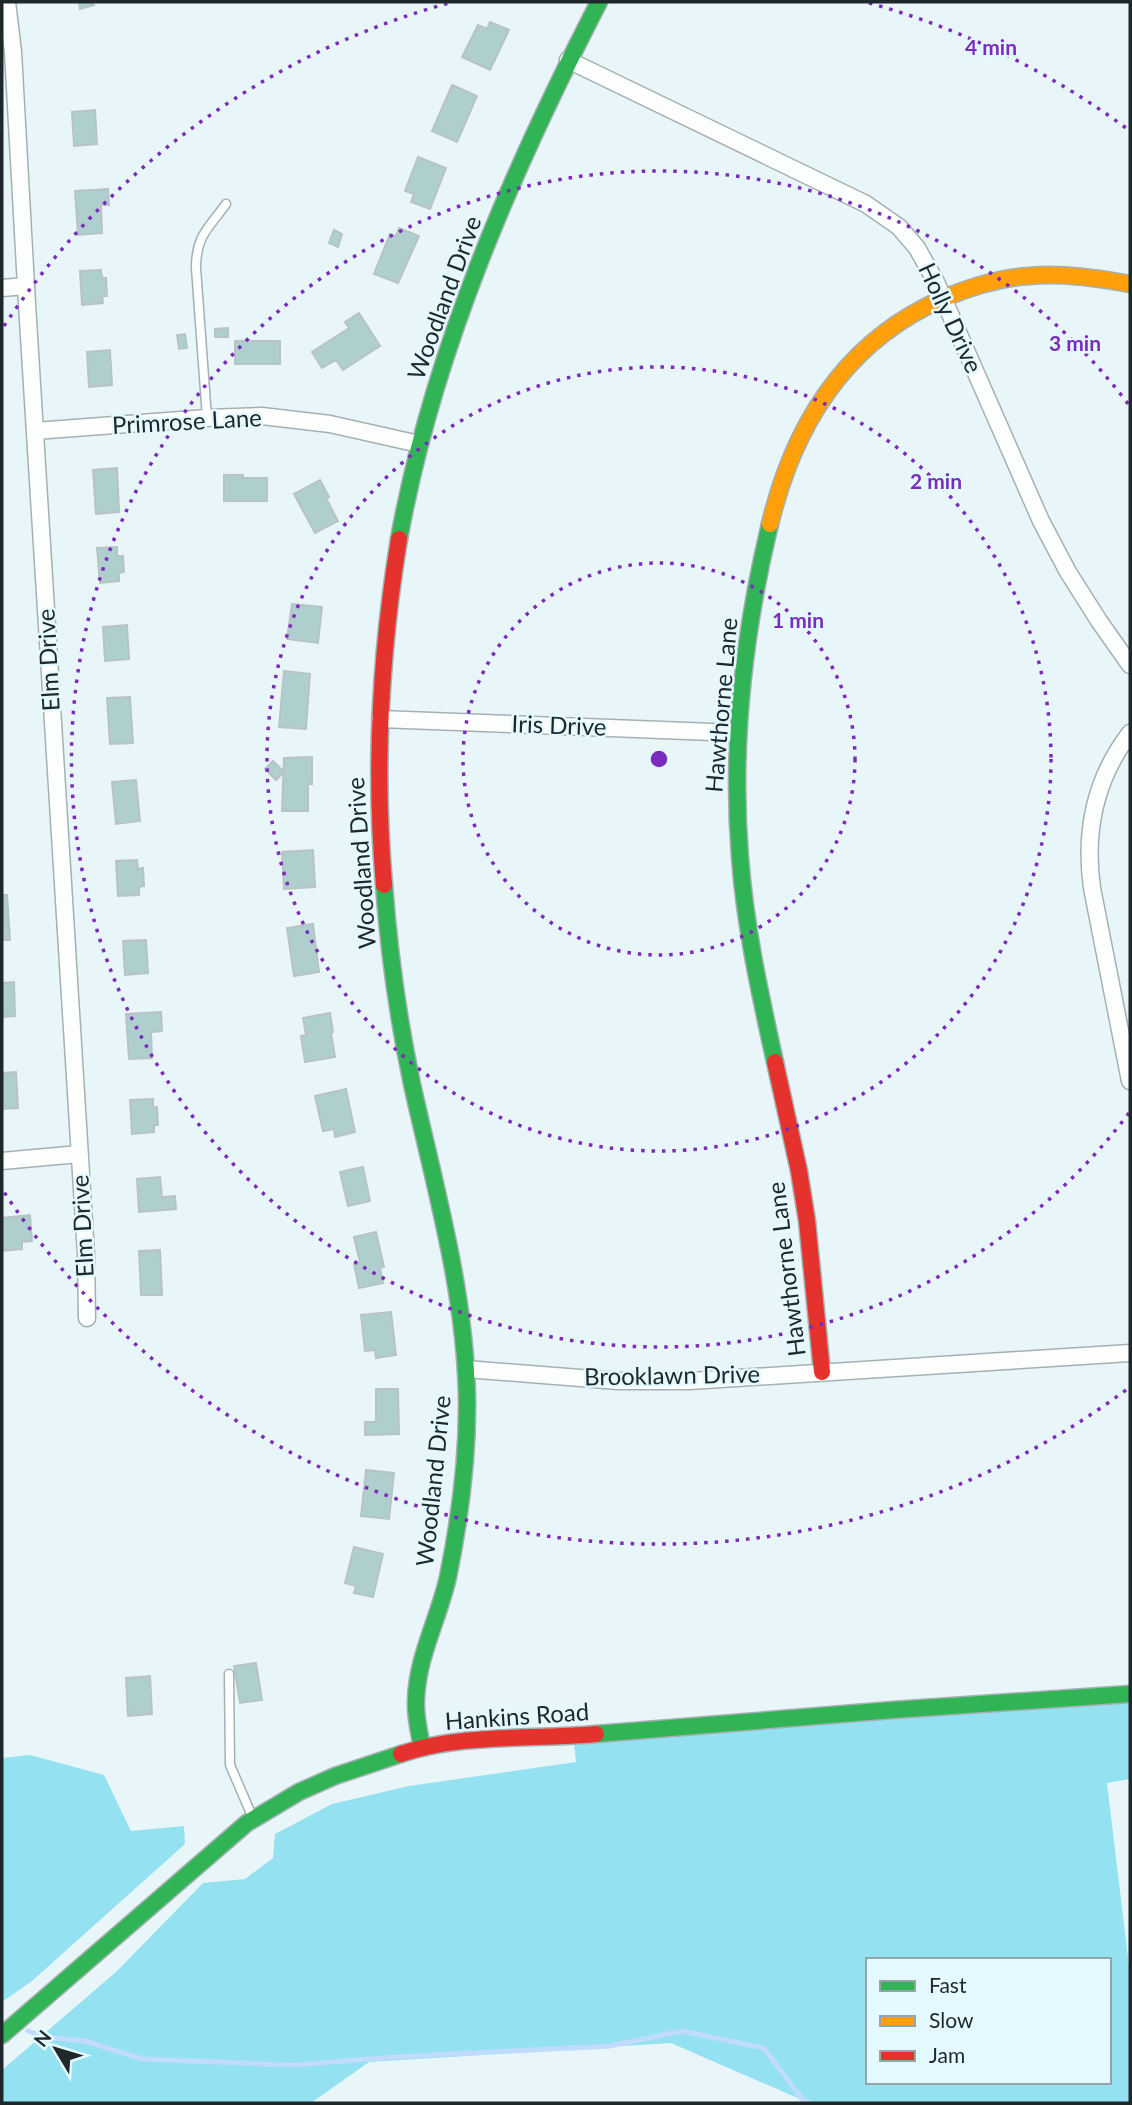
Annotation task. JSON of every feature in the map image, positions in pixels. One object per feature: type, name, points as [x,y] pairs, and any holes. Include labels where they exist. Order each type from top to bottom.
[{"type":"street","name":"Elm Drive","points":[[7,2],[13,52],[86,1254],[87,1318]]},
{"type":"street","name":"Woodland Drive","points":[[422,1747],[415,1699],[419,1676],[447,1580],[456,1533],[465,1442],[466,1369],[462,1320],[453,1266],[396,995],[383,872],[378,766],[391,597],[419,444],[443,365],[495,223],[537,124],[600,2]]},
{"type":"street","name":"Holly Drive","points":[[568,60],[866,204],[899,227],[917,248],[936,282],[1041,521],[1068,572],[1130,665]]},
{"type":"street","name":"Hawthorne Lane","points":[[822,1372],[808,1221],[756,977],[746,917],[736,801],[742,689],[759,569],[785,476],[804,430],[820,401],[841,374],[891,326],[971,287],[1029,275],[1078,275],[1130,285]]},
{"type":"street","points":[[2,288],[26,286]]},
{"type":"street","name":"Primrose Lane","points":[[36,431],[262,416],[330,424],[419,444]]},
{"type":"street","name":"Iris Drive","points":[[380,719],[738,733]]},
{"type":"street","points":[[1130,733],[1110,764],[1098,790],[1088,841],[1090,877],[1123,1007],[1130,1081]]},
{"type":"street","points":[[2,1161],[79,1154]]},
{"type":"street","name":"Brooklawn Drive","points":[[466,1369],[630,1381],[690,1381],[1130,1353]]},
{"type":"street","name":"Hankins Road","points":[[2,2035],[253,1819],[299,1792],[335,1776],[422,1747],[477,1739],[574,1736],[1130,1694]]},
{"type":"lane","points":[[207,418],[195,268],[196,248],[226,204]]},
{"type":"lane","points":[[229,1674],[230,1765],[253,1819]]},
{"type":"shaded area","points":[[1130,1694],[1130,1779],[1107,1783],[1130,1974],[1130,2103],[809,2103],[671,2043],[369,2062],[311,2103],[2,2103],[2,2070],[116,1972],[203,1883],[245,1879],[273,1858],[275,1834],[332,1804],[409,1786],[576,1762],[573,1735]]},
{"type":"shaded area","points":[[30,1755],[104,1775],[131,1831],[184,1826],[185,1844],[32,1981],[2,2002],[2,1758]]},
{"type":"building","points":[[79,2],[93,2],[94,5],[80,9]]},
{"type":"building","points":[[490,22],[509,30],[490,70],[462,57],[478,25],[487,29]]},
{"type":"building","points":[[452,85],[477,96],[457,142],[432,131]]},
{"type":"building","points":[[95,110],[97,144],[74,146],[72,112]]},
{"type":"building","points":[[418,157],[446,168],[430,209],[411,202],[414,194],[405,191]]},
{"type":"building","points":[[108,189],[109,205],[101,205],[102,233],[78,235],[75,191]]},
{"type":"building","points":[[399,228],[419,236],[398,283],[374,274],[390,234],[396,236]]},
{"type":"building","points":[[334,230],[342,234],[338,247],[329,243]]},
{"type":"building","points":[[101,270],[102,278],[106,278],[107,296],[102,296],[103,303],[82,305],[80,271]]},
{"type":"building","points":[[359,313],[380,346],[343,370],[336,360],[322,368],[312,352],[349,328],[345,322]]},
{"type":"building","points":[[228,328],[228,337],[215,337],[215,329]]},
{"type":"building","points":[[185,334],[187,348],[179,349],[177,335]]},
{"type":"building","points":[[235,341],[280,341],[280,364],[235,364]]},
{"type":"building","points":[[110,350],[112,385],[89,387],[87,352]]},
{"type":"building","points":[[117,468],[119,512],[96,514],[93,470]]},
{"type":"building","points":[[224,475],[267,478],[267,501],[224,501]]},
{"type":"building","points":[[320,480],[338,521],[315,533],[294,494]]},
{"type":"building","points":[[117,547],[117,556],[123,556],[124,572],[119,573],[119,581],[100,583],[97,548]]},
{"type":"building","points":[[292,604],[322,607],[318,643],[287,639]]},
{"type":"building","points":[[127,625],[129,659],[105,661],[103,627]]},
{"type":"building","points":[[284,671],[310,674],[306,729],[279,727]]},
{"type":"building","points":[[130,697],[133,743],[110,744],[107,698]]},
{"type":"building","points":[[312,757],[308,811],[282,811],[284,758]]},
{"type":"building","points":[[273,761],[284,772],[276,780],[265,769]]},
{"type":"building","points":[[136,780],[140,821],[116,824],[112,782]]},
{"type":"building","points":[[313,850],[315,887],[284,889],[282,852]]},
{"type":"building","points":[[137,860],[138,869],[143,868],[144,886],[139,887],[139,895],[118,896],[116,861]]},
{"type":"building","points":[[2,895],[7,895],[10,940],[2,940]]},
{"type":"building","points":[[313,924],[319,972],[294,976],[287,928]]},
{"type":"building","points":[[146,940],[148,973],[125,975],[123,941]]},
{"type":"building","points":[[14,982],[15,1016],[2,1017],[2,983]]},
{"type":"building","points":[[161,1012],[162,1031],[151,1032],[152,1058],[129,1059],[126,1014]]},
{"type":"building","points":[[330,1013],[335,1057],[305,1062],[301,1036],[306,1035],[303,1018]]},
{"type":"building","points":[[16,1072],[18,1108],[2,1109],[2,1073]]},
{"type":"building","points":[[346,1089],[355,1132],[335,1137],[334,1129],[323,1131],[315,1096]]},
{"type":"building","points":[[153,1099],[153,1108],[157,1107],[158,1125],[154,1125],[154,1132],[132,1134],[130,1100]]},
{"type":"building","points":[[363,1167],[370,1201],[348,1206],[340,1172]]},
{"type":"building","points":[[160,1177],[162,1197],[175,1196],[176,1209],[139,1212],[137,1179]]},
{"type":"building","points":[[30,1215],[32,1241],[22,1242],[22,1249],[2,1251],[2,1218]]},
{"type":"building","points":[[376,1232],[384,1267],[380,1268],[383,1283],[359,1288],[354,1264],[360,1263],[354,1237]]},
{"type":"building","points":[[160,1250],[162,1295],[141,1295],[139,1251]]},
{"type":"building","points":[[391,1312],[396,1355],[376,1358],[375,1350],[365,1351],[361,1315]]},
{"type":"building","points":[[376,1389],[398,1389],[399,1434],[365,1435],[365,1422],[376,1422]]},
{"type":"building","points":[[366,1470],[394,1473],[389,1519],[361,1516]]},
{"type":"building","points":[[354,1547],[383,1554],[373,1597],[354,1593],[356,1586],[345,1583]]},
{"type":"building","points":[[256,1663],[262,1700],[240,1703],[234,1666]]},
{"type":"building","points":[[150,1676],[152,1714],[128,1716],[126,1678]]},
{"type":"waterway","points":[[28,2031],[44,2037],[85,2041],[142,2059],[294,2065],[610,2046],[682,2031],[764,2048],[802,2099],[810,2103]]},
{"type":"traffic: fast","points":[[399,539],[432,400],[479,263],[536,131],[599,2]]},
{"type":"traffic: fast","points":[[770,524],[747,648],[737,773],[745,909],[775,1062]]},
{"type":"traffic: fast","points":[[384,885],[402,1034],[455,1278],[467,1397],[465,1465],[456,1533],[448,1577],[417,1684],[416,1712],[422,1747]]},
{"type":"traffic: fast","points":[[596,1734],[1130,1694]]},
{"type":"traffic: fast","points":[[2,2035],[247,1823],[299,1792],[335,1776],[401,1754]]},
{"type":"traffic: slow","points":[[770,524],[780,487],[809,420],[851,363],[878,338],[908,317],[963,291],[1018,277],[1067,276],[1130,284]]},
{"type":"traffic: jam","points":[[384,885],[379,755],[383,669],[399,539]]},
{"type":"traffic: jam","points":[[775,1062],[807,1221],[822,1372]]},
{"type":"traffic: jam","points":[[401,1754],[425,1747],[473,1740],[596,1734]]}]
